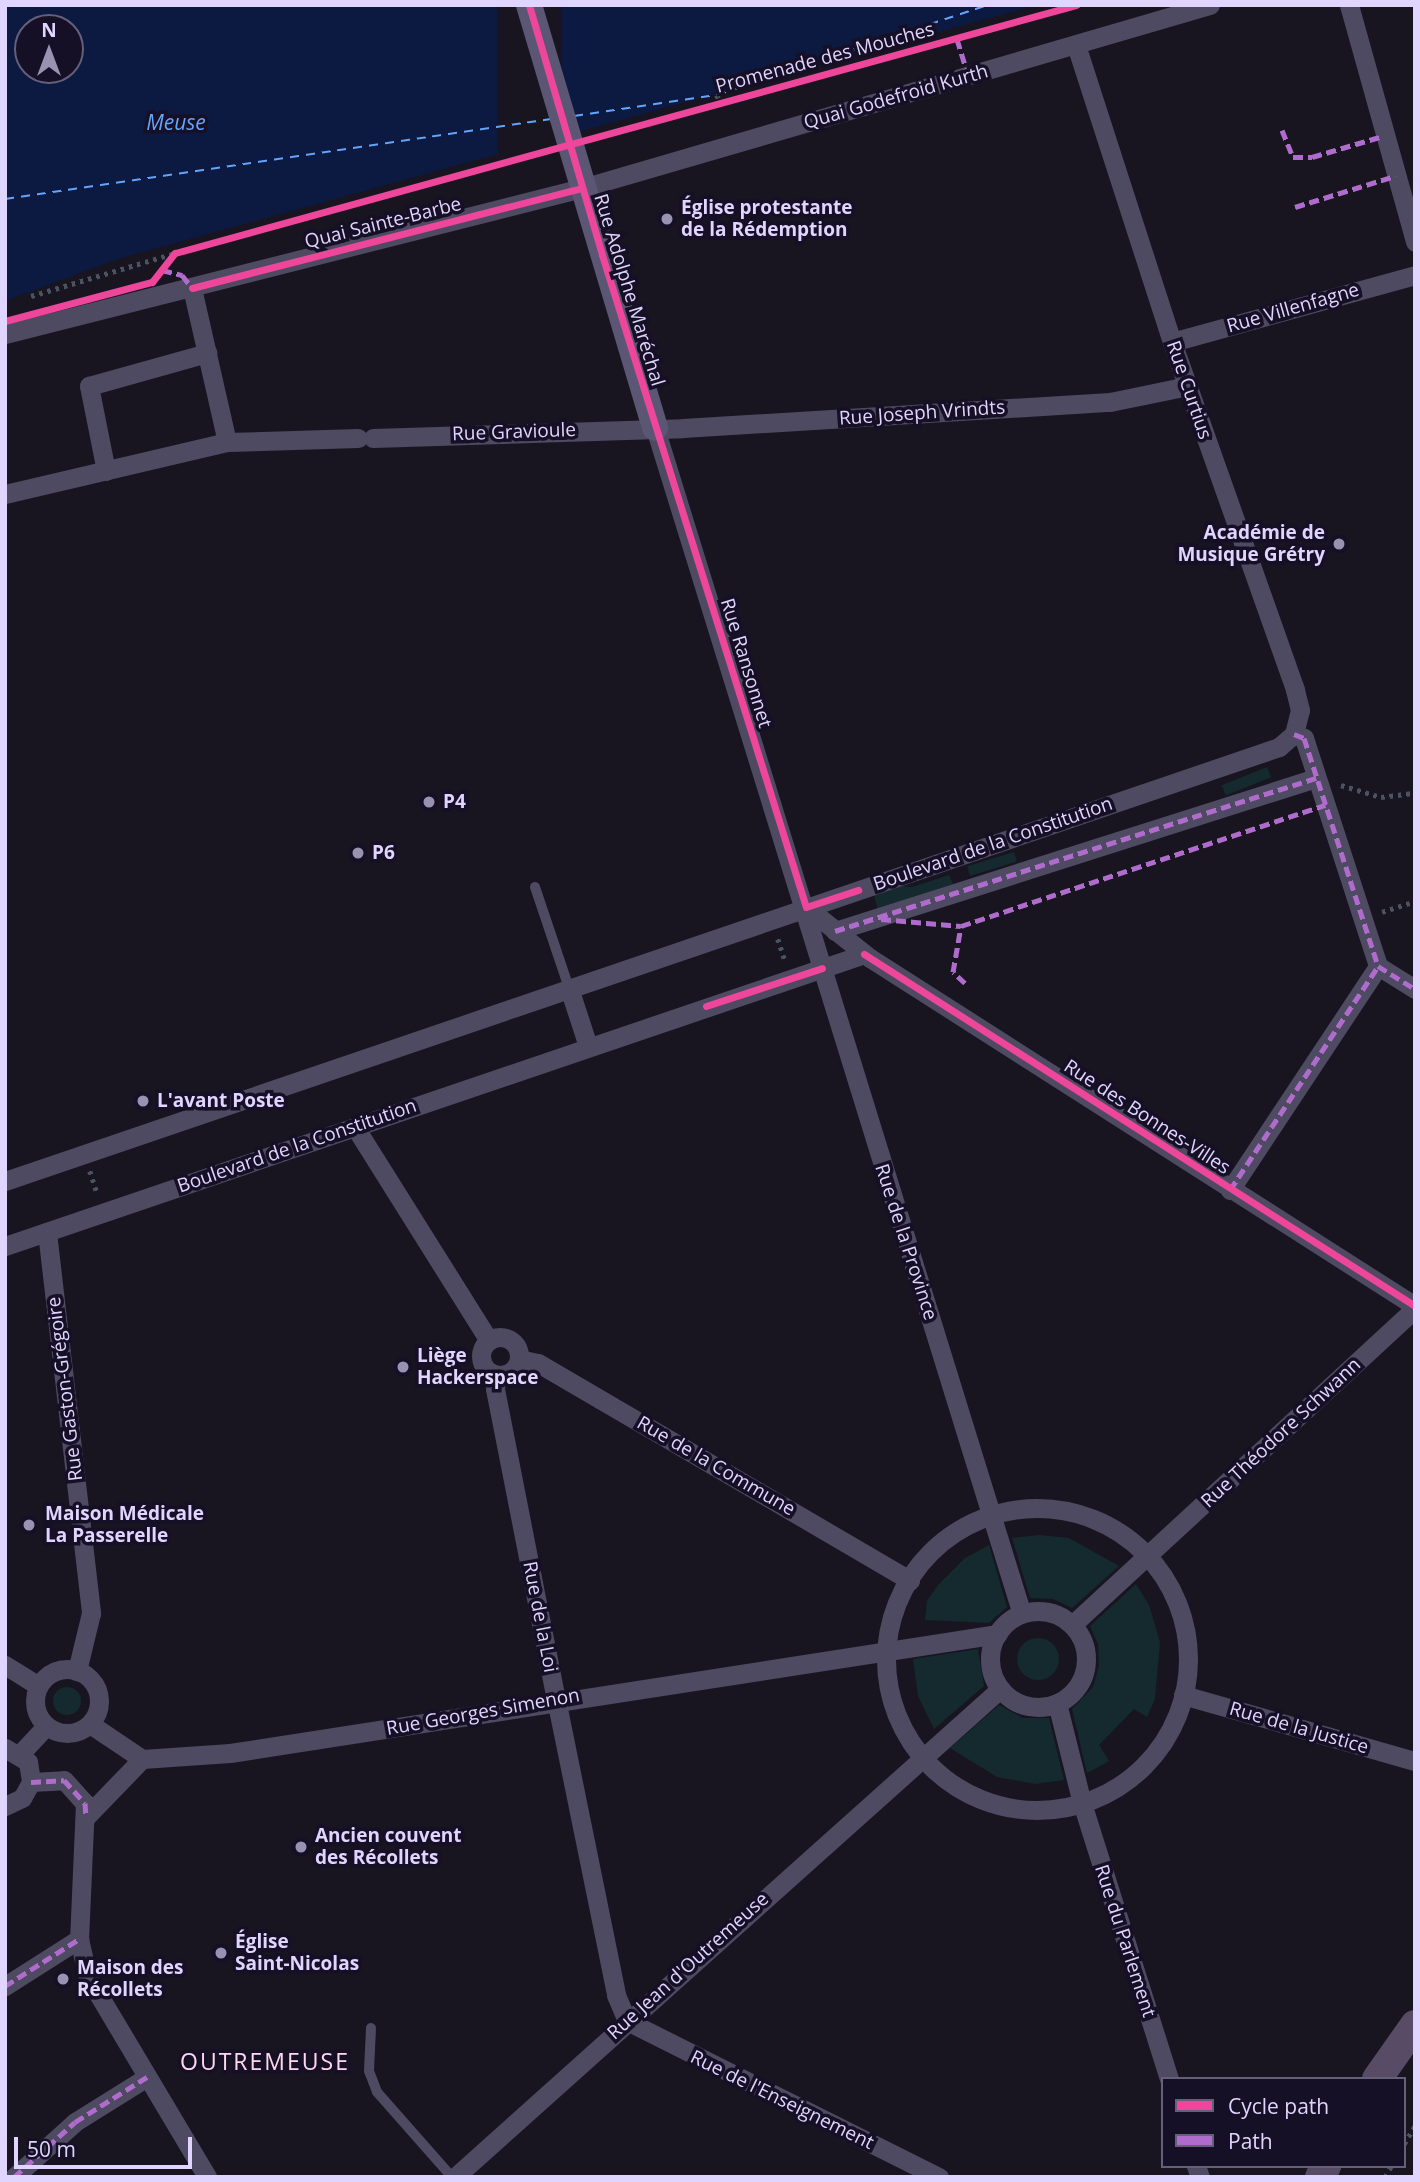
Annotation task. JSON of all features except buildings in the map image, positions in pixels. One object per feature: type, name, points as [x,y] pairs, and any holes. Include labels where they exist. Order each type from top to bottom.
[{"type":"main road","points":[[1378,2077],[1415,2011]]},
{"type":"main road","points":[[1393,2050],[1415,2025]]},
{"type":"street","name":"Rue Adolphe Maréchal","points":[[529,5],[573,162],[655,428]]},
{"type":"street","name":"Quai Godefroid Kurth","points":[[582,188],[1210,5]]},
{"type":"street","points":[[1349,5],[1410,211],[1415,242]]},
{"type":"street","name":"Rue Curtius","points":[[1076,45],[1172,342],[1295,691],[1300,710],[1294,734]]},
{"type":"street","name":"Quai Sainte-Barbe","points":[[5,334],[582,188]]},
{"type":"street","name":"Rue Villenfagne","points":[[1172,342],[1415,275]]},
{"type":"street","points":[[192,288],[227,442]]},
{"type":"street","points":[[106,471],[89,386],[207,353]]},
{"type":"street","name":"Rue Joseph Vrindts","points":[[655,428],[1110,402],[1188,386]]},
{"type":"street","name":"Rue Gravioule","points":[[5,494],[227,442],[655,428]]},
{"type":"street","name":"Rue Ransonnet","points":[[655,428],[806,907],[822,968]]},
{"type":"street","points":[[1294,734],[1304,738],[1378,967],[1415,989]]},
{"type":"street","name":"Boulevard de la Constitution","points":[[5,1181],[1279,747],[1294,734]]},
{"type":"street","name":"Boulevard de la Constitution","points":[[835,931],[1316,778]]},
{"type":"street","name":"Rue des Bonnes-Villes","points":[[806,907],[864,954],[1415,1307]]},
{"type":"street","name":"Boulevard de la Constitution","points":[[5,1247],[864,954]]},
{"type":"street","points":[[1230,1189],[1378,967]]},
{"type":"street","name":"Rue de la Province","points":[[822,968],[832,1009],[1021,1614]]},
{"type":"street","points":[[569,988],[588,1046]]},
{"type":"street","points":[[355,1127],[489,1341],[510,1340],[519,1359],[510,1372],[496,1375]]},
{"type":"street","name":"Rue Gaston-Grégoire","points":[[47,1232],[91,1613],[77,1671]]},
{"type":"street","name":"Rue Théodore Schwann","points":[[1072,1625],[1415,1307]]},
{"type":"street","name":"Rue de la Loi","points":[[489,1341],[482,1349],[481,1362],[496,1375],[495,1389],[616,1995],[627,2021]]},
{"type":"street","name":"Rue de la Commune","points":[[519,1359],[538,1363],[910,1580]]},
{"type":"street","points":[[1039,1509],[1076,1512],[1125,1535],[1148,1557],[1172,1593],[1181,1615],[1188,1661],[1183,1695],[1171,1730],[1142,1767],[1104,1795],[1082,1803],[1035,1810],[988,1802],[947,1780],[922,1756],[893,1704],[887,1650],[894,1611],[910,1580],[950,1536],[992,1516],[1039,1509]]},
{"type":"street","points":[[1050,1612],[1072,1625],[1085,1647],[1086,1664],[1081,1681],[1058,1703],[1026,1706],[1000,1689],[989,1659],[998,1634],[1021,1614],[1050,1612]]},
{"type":"street","name":"Rue Georges Simenon","points":[[142,1759],[230,1753],[556,1699],[998,1634]]},
{"type":"street","points":[[5,1665],[38,1686]]},
{"type":"street","points":[[77,1671],[96,1687],[99,1700],[90,1724],[68,1734],[46,1726],[35,1708],[38,1686],[51,1673],[77,1671]]},
{"type":"street","name":"Rue Jean d'Outremeuse","points":[[454,2177],[1000,1689]]},
{"type":"street","name":"Rue de la Justice","points":[[1183,1695],[1415,1761]]},
{"type":"street","name":"Rue du Parlement","points":[[1058,1703],[1082,1803],[1168,2077]]},
{"type":"street","points":[[86,1816],[142,1759],[90,1724]]},
{"type":"street","points":[[5,1806],[22,1798],[31,1782],[31,1770],[13,1751],[46,1726]]},
{"type":"street","points":[[31,1782],[64,1780],[85,1803],[79,1939],[88,1977],[206,2177]]},
{"type":"street","points":[[5,1986],[79,1939]]},
{"type":"street","name":"Rue de l'Enseignement","points":[[627,2021],[939,2177]]},
{"type":"street","points":[[14,2177],[75,2122],[148,2077]]},
{"type":"lane","points":[[535,887],[569,988]]},
{"type":"lane","name":"Rue Jean d'Outremeuse","points":[[371,2028],[369,2071],[377,2092],[454,2177]]},
{"type":"path","points":[[31,296],[188,249]]},
{"type":"path","points":[[162,270],[175,253]]},
{"type":"path","points":[[1316,778],[1381,797],[1415,793]]},
{"type":"path","points":[[1362,919],[1415,901]]},
{"type":"path","points":[[771,919],[790,978]]},
{"type":"path","points":[[85,1154],[103,1213]]},
{"type":"green space","points":[[1267,767],[1271,777],[1226,796],[1222,785]]},
{"type":"green space","points":[[1014,852],[1017,862],[970,876],[967,866]]},
{"type":"green space","points":[[949,875],[953,884],[878,910],[873,892],[892,885],[912,887]]},
{"type":"green space","points":[[1039,1535],[1069,1538],[1119,1566],[1072,1608],[1053,1599],[1030,1598],[1012,1538]]},
{"type":"green space","points":[[989,1545],[1007,1607],[989,1623],[925,1620],[927,1601],[938,1585],[965,1558]]},
{"type":"green space","points":[[1136,1584],[1149,1605],[1160,1642],[1155,1699],[1147,1717],[1134,1709],[1099,1745],[1109,1761],[1087,1773],[1072,1709],[1093,1687],[1099,1666],[1098,1644],[1090,1626]]},
{"type":"green space","points":[[1038,1638],[1053,1644],[1059,1659],[1053,1674],[1038,1680],[1023,1674],[1017,1659],[1023,1644]]},
{"type":"green space","points":[[978,1649],[984,1686],[934,1729],[918,1696],[913,1659]]},
{"type":"green space","points":[[67,1687],[77,1691],[81,1701],[77,1711],[67,1715],[57,1711],[53,1701],[57,1691]]},
{"type":"green space","points":[[999,1705],[1023,1718],[1049,1718],[1064,1780],[1035,1784],[997,1777],[950,1748]]},
{"type":"water","name":"Meuse","points":[[5,5],[1037,5],[118,259],[5,301]]},
{"type":"pier","points":[[497,5],[562,5],[562,153],[497,153]]},
{"type":"ferry route","points":[[574,116],[717,95],[988,5]]},
{"type":"ferry route","points":[[5,199],[551,119]]},
{"type":"marked path","points":[[957,39],[968,75]]},
{"type":"marked path","points":[[1282,130],[1293,157],[1312,157],[1383,136]]},
{"type":"marked path","points":[[1295,207],[1395,176]]},
{"type":"marked path","points":[[162,270],[182,275],[192,288]]},
{"type":"marked path","points":[[1294,734],[1304,738],[1378,966]]},
{"type":"marked path","points":[[835,931],[1316,778]]},
{"type":"marked path","points":[[965,983],[953,972],[961,926],[1325,805]]},
{"type":"marked path","points":[[881,919],[961,926]]},
{"type":"marked path","points":[[1378,966],[1415,989]]},
{"type":"marked path","points":[[1230,1190],[1378,966]]},
{"type":"marked path","points":[[31,1782],[64,1780],[85,1803],[86,1817]]},
{"type":"marked path","points":[[5,1986],[79,1939]]},
{"type":"marked path","points":[[14,2177],[75,2122],[147,2077]]},
{"type":"cycle path","points":[[529,5],[602,255],[806,907],[858,890]]},
{"type":"cycle path","name":"Promenade des Mouches","points":[[5,321],[152,282],[175,253],[1076,5]]},
{"type":"cycle path","points":[[192,288],[582,188]]},
{"type":"cycle path","points":[[864,954],[1415,1306]]},
{"type":"cycle path","points":[[706,1006],[822,968]]},
{"type":"place","name":"Église protestante de la Rédemption","points":[[667,219]]},
{"type":"place","name":"Académie de Musique Grétry","points":[[1339,544]]},
{"type":"place","name":"P4","points":[[429,802]]},
{"type":"place","name":"P6","points":[[358,853]]},
{"type":"place","name":"L'avant Poste","points":[[143,1101]]},
{"type":"place","name":"Liège Hackerspace","points":[[403,1367]]},
{"type":"place","name":"Maison Médicale La Passerelle","points":[[29,1525]]},
{"type":"place","name":"Ancien couvent des Récollets","points":[[301,1847]]},
{"type":"place","name":"Église Saint-Nicolas","points":[[221,1953]]},
{"type":"place","name":"Maison des Récollets","points":[[63,1979]]},
{"type":"district","name":"OUTREMEUSE","points":[[265,2061]]}]
